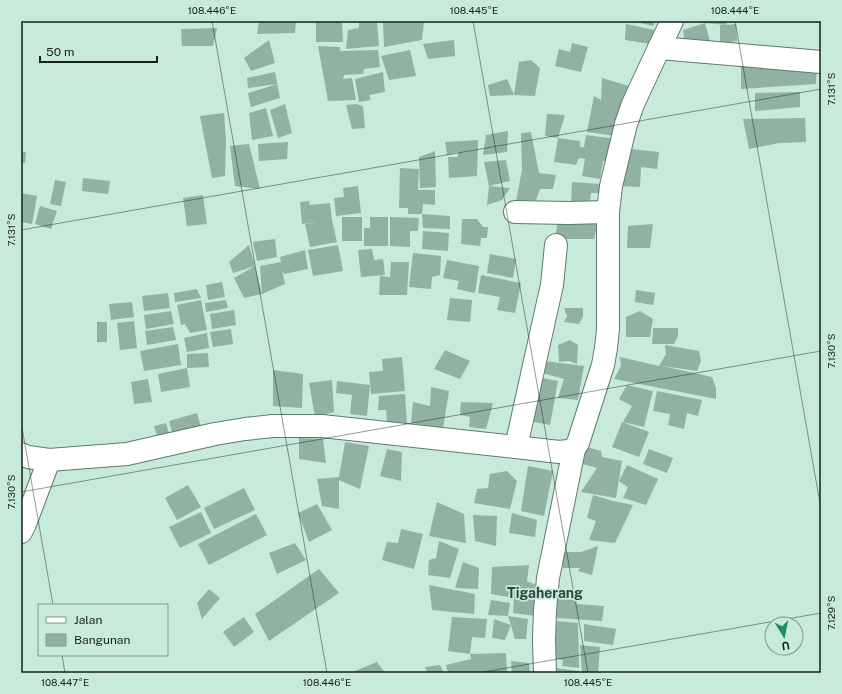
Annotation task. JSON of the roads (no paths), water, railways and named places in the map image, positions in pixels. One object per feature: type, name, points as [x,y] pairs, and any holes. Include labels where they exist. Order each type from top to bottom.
[{"type":"street","points":[[545,673],[545,610],[548,578],[574,449],[578,443],[606,348],[608,329],[608,212],[611,186],[626,124],[633,104],[672,21]]},
{"type":"street","points":[[659,48],[821,62]]},
{"type":"street","points":[[514,212],[608,212]]},
{"type":"street","points":[[516,447],[552,285],[556,245]]},
{"type":"street","points":[[21,454],[28,457],[49,460],[127,454],[215,434],[274,426],[322,426],[559,452],[574,449]]},
{"type":"street","points":[[21,532],[49,460]]},
{"type":"district","name":"Tigaherang","points":[[545,593]]}]
